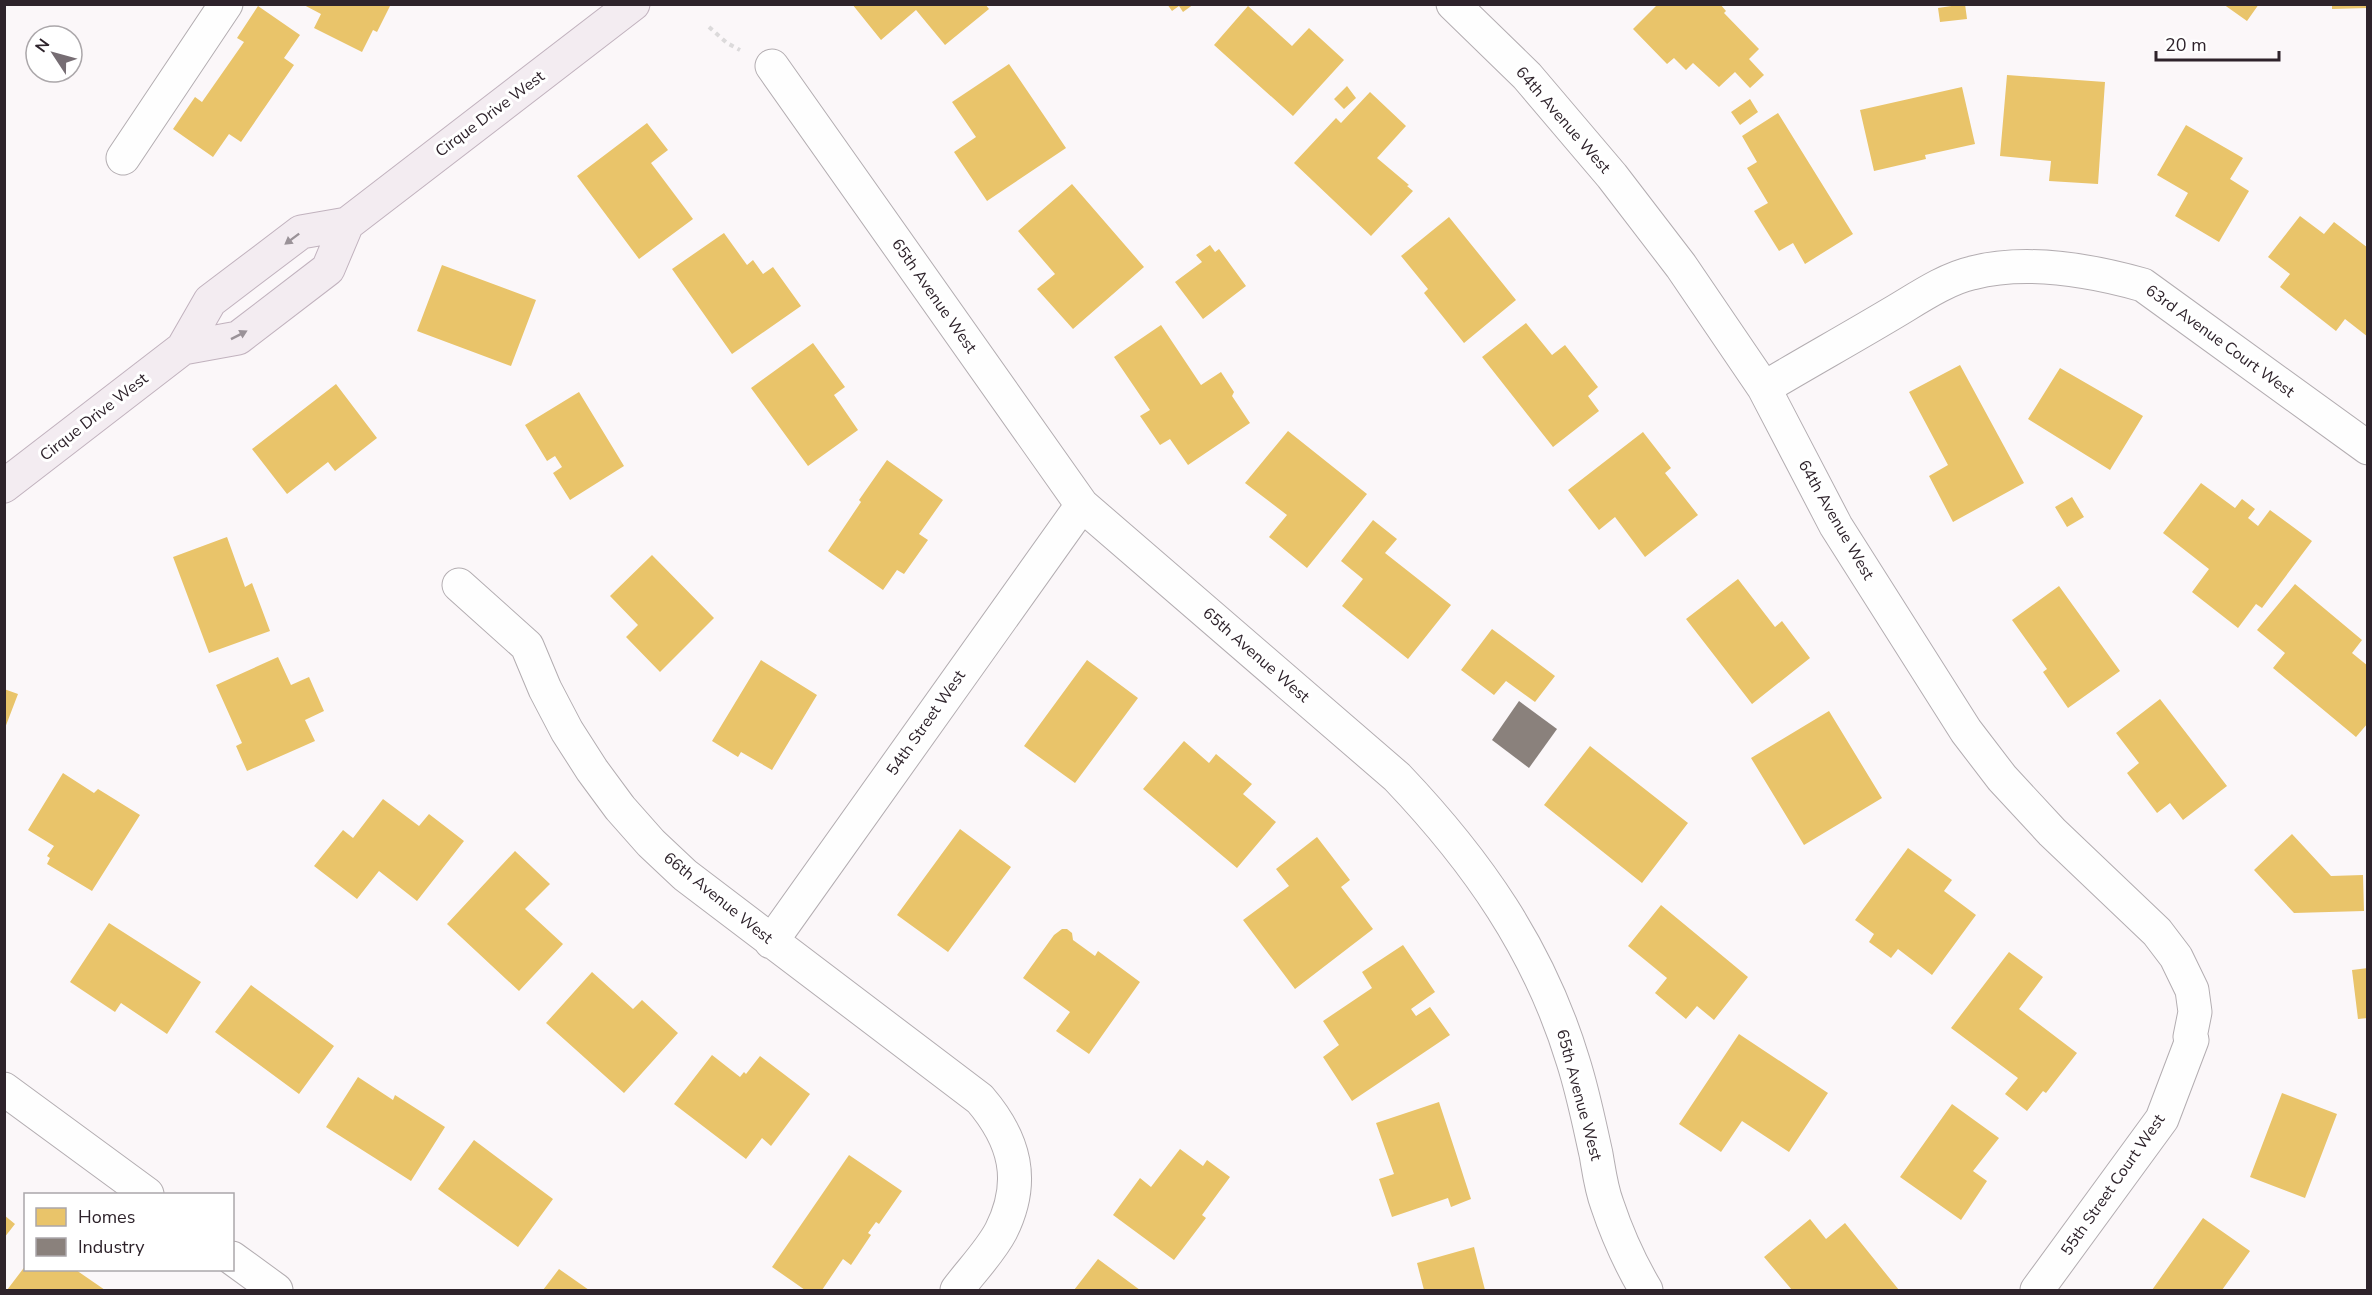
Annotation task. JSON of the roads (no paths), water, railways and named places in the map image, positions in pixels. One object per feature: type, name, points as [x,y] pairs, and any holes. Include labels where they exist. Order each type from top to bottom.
[{"type":"main road","name":"Cirque Drive West","points":[[4,486],[183,348],[210,301],[300,232],[347,224],[633,4]]},
{"type":"main road","name":"Cirque Drive West","points":[[183,348],[238,338],[328,268],[347,224]]},
{"type":"street","points":[[123,158],[226,4]]},
{"type":"street","name":"64th Avenue West","points":[[1453,4],[1527,76],[1612,176],[1681,266],[1764,388],[1836,526],[1966,731],[2002,778],[2045,824],[2157,932],[2176,957],[2192,990],[2195,1012],[2190,1037],[2192,1040]]},
{"type":"street","name":"65th Avenue West","points":[[772,66],[1082,505],[1397,777],[1436,817],[1471,861],[1514,927],[1554,1007],[1573,1060],[1588,1114],[1606,1202],[1630,1263],[1646,1290]]},
{"type":"street","name":"63rd Avenue Court West","points":[[1764,388],[1927,293],[1970,273],[2006,267],[2052,268],[2108,275],[2143,285],[2367,448]]},
{"type":"street","name":"54th Street West","points":[[771,942],[1082,505]]},
{"type":"street","name":"66th Avenue West","points":[[459,585],[527,646],[545,689],[567,731],[620,808],[651,843],[685,875],[771,942],[980,1099],[998,1119],[1010,1144],[1015,1171],[1013,1198],[1000,1231],[957,1290]]},
{"type":"street","name":"55th Street Court West","points":[[2037,1290],[2162,1119],[2192,1040]]},
{"type":"street","points":[[4,1089],[146,1193]]},
{"type":"street","points":[[234,1259],[276,1290]]}]
